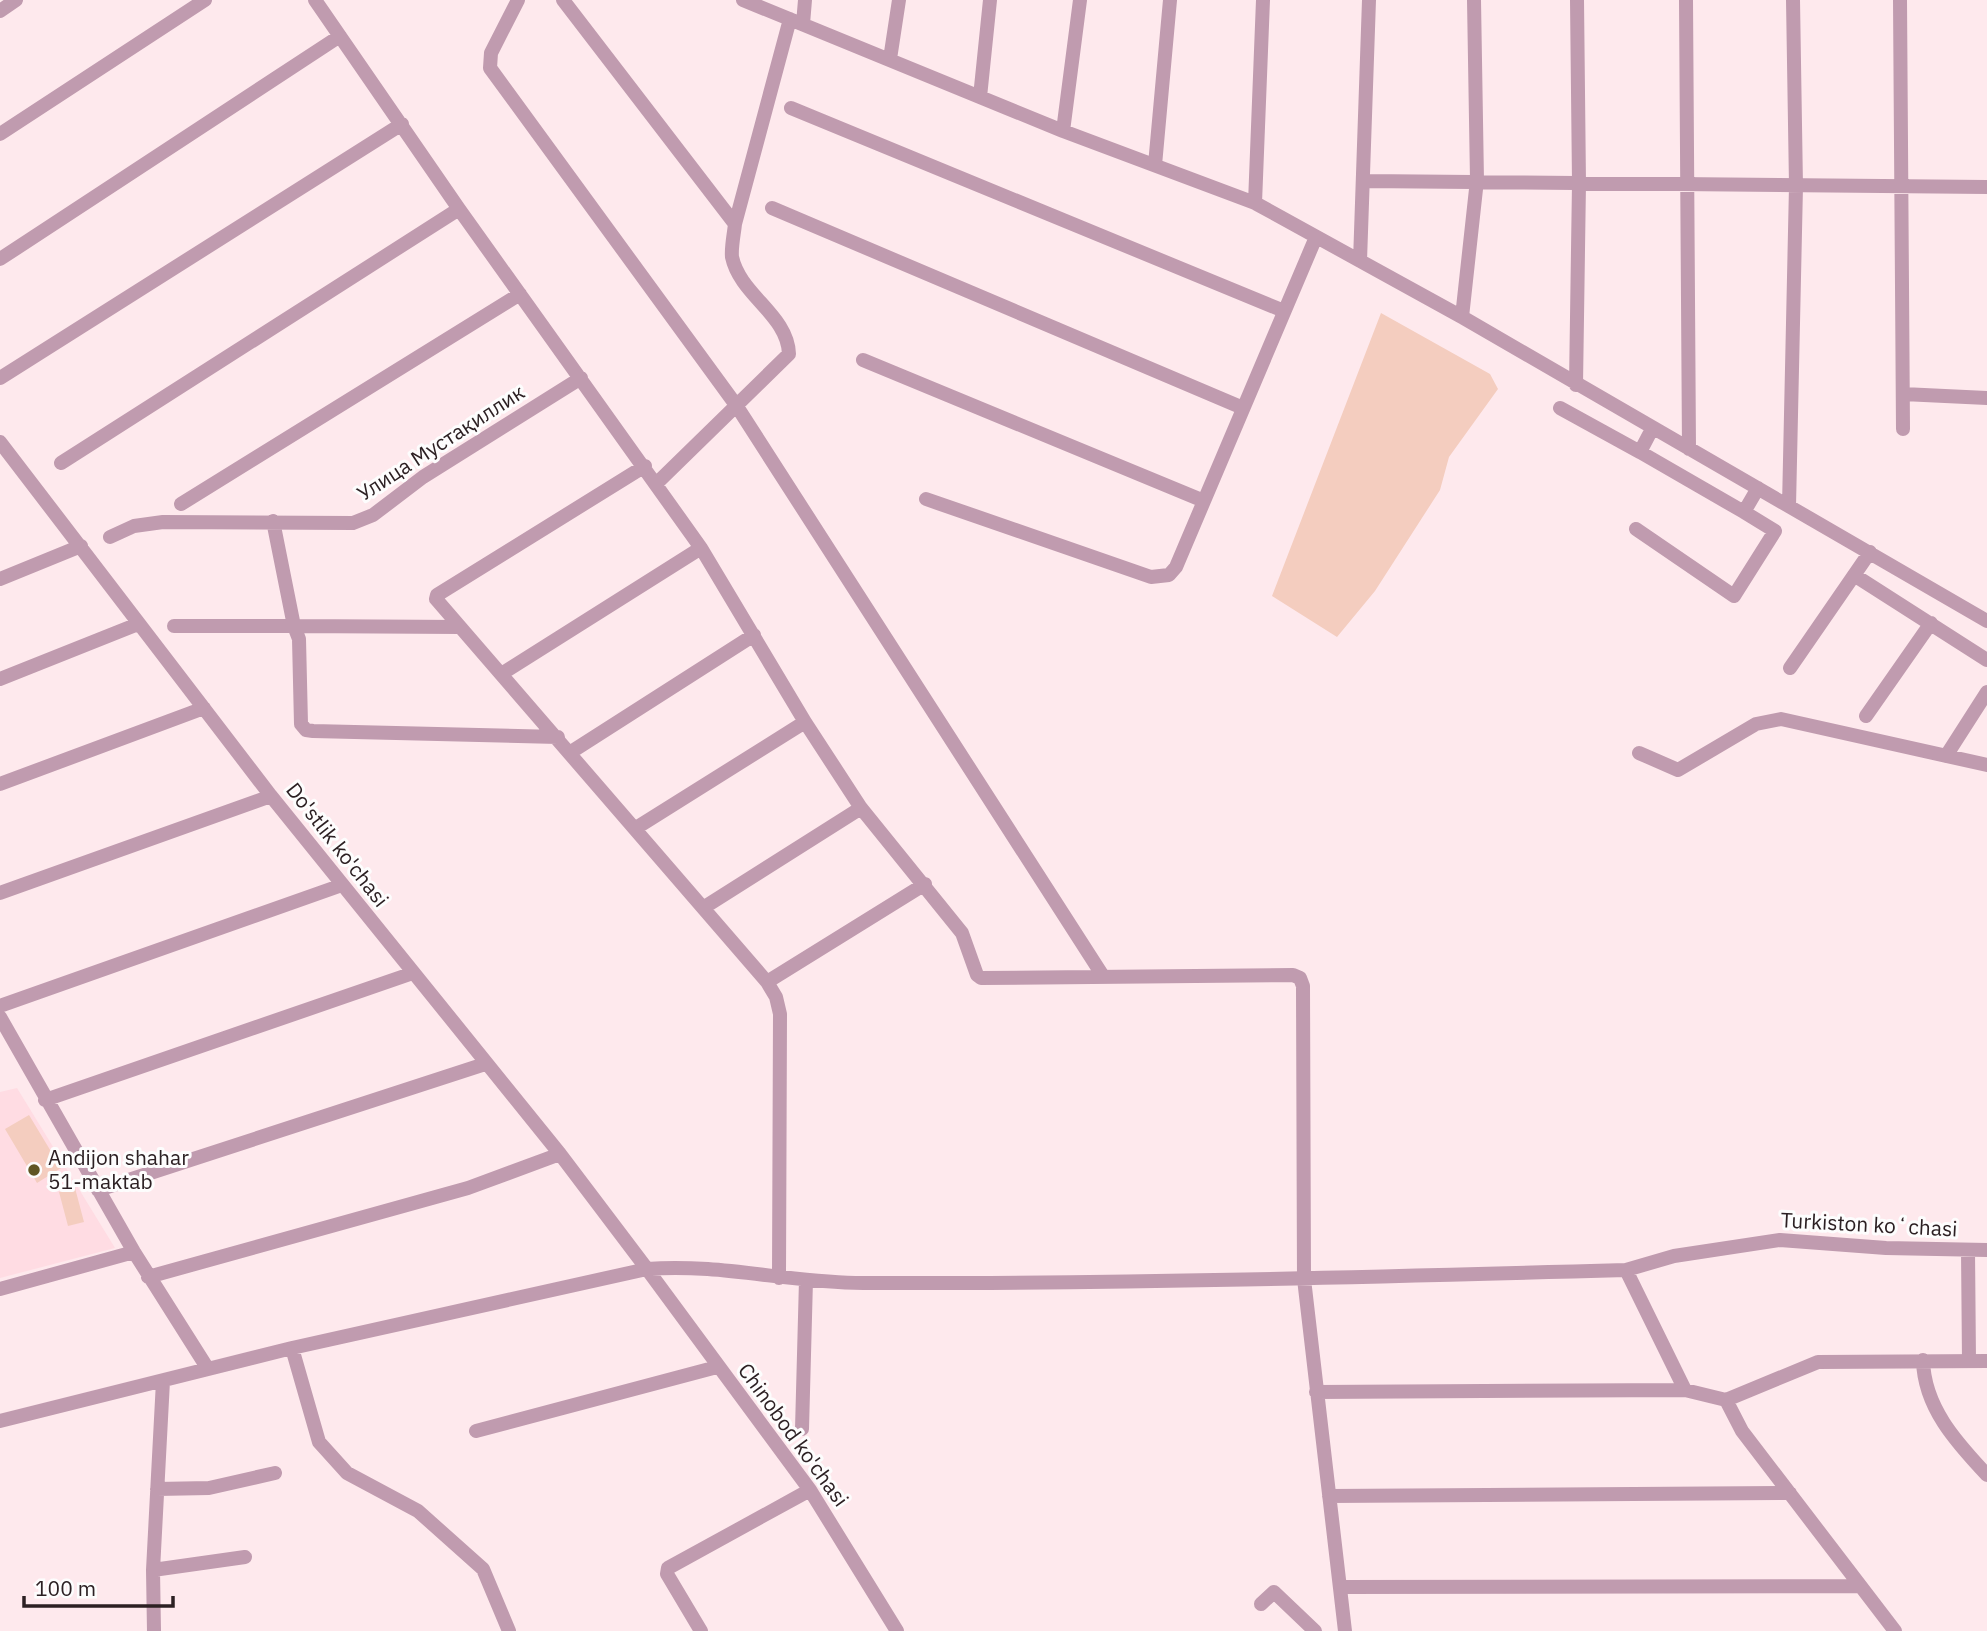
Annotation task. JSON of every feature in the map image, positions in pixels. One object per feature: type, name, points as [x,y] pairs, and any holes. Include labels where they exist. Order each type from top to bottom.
[{"type":"street","points":[[0,11],[16,0]]},
{"type":"street","points":[[0,134],[205,0]]},
{"type":"street","points":[[315,0],[459,209],[657,482],[701,548],[805,722],[861,807],[962,933],[974,970],[981,978],[1293,975],[1300,978],[1303,986],[1304,1279],[1345,1631]]},
{"type":"street","points":[[518,0],[491,52],[490,68],[736,405],[1103,976]]},
{"type":"street","points":[[563,0],[735,224]]},
{"type":"street","points":[[743,0],[1063,131],[1255,203],[1462,317],[1987,621]]},
{"type":"street","points":[[657,482],[789,354],[789,340],[745,283],[732,257],[735,224],[805,0]]},
{"type":"street","points":[[890,59],[899,0]]},
{"type":"street","points":[[980,97],[990,0]]},
{"type":"street","points":[[1063,131],[1080,0]]},
{"type":"street","points":[[1155,165],[1170,0]]},
{"type":"street","points":[[1255,203],[1263,0]]},
{"type":"street","points":[[1360,261],[1365,181],[1369,0]]},
{"type":"street","points":[[1462,317],[1477,180],[1474,0]]},
{"type":"street","points":[[1576,385],[1579,183],[1577,0]]},
{"type":"street","points":[[1686,0],[1689,449]]},
{"type":"street","points":[[1789,506],[1796,186],[1793,0]]},
{"type":"street","points":[[1900,0],[1903,429]]},
{"type":"street","points":[[0,259],[340,36]]},
{"type":"street","points":[[791,108],[1284,311]]},
{"type":"street","points":[[0,378],[402,124]]},
{"type":"street","points":[[1365,181],[1987,187]]},
{"type":"street","points":[[772,208],[1243,408]]},
{"type":"street","points":[[61,463],[459,209]]},
{"type":"street","points":[[926,499],[1150,576],[1169,575],[1176,567],[1316,237]]},
{"type":"street","points":[[181,505],[520,294]]},
{"type":"street","points":[[863,359],[1204,501]]},
{"type":"street","name":"Улица Мустақиллик","points":[[110,537],[134,526],[163,522],[353,523],[373,515],[423,477],[581,378]]},
{"type":"street","points":[[1903,394],[1987,398]]},
{"type":"street","points":[[1560,408],[1775,531],[1734,596],[1636,529]]},
{"type":"street","points":[[1640,452],[1652,429]]},
{"type":"street","name":"Do'stlik ko'chasi","points":[[0,442],[271,796],[560,1154],[647,1269]]},
{"type":"street","points":[[645,466],[437,595],[438,603],[571,752],[768,982],[776,997],[780,1014],[779,1278]]},
{"type":"street","points":[[1744,512],[1758,488]]},
{"type":"street","points":[[273,521],[299,639],[301,724],[306,730],[558,737]]},
{"type":"street","points":[[0,579],[81,546]]},
{"type":"street","points":[[503,673],[701,548]]},
{"type":"street","points":[[1790,668],[1870,552]]},
{"type":"street","points":[[1854,575],[1987,660]]},
{"type":"street","points":[[1866,716],[1931,623]]},
{"type":"street","points":[[0,679],[138,624]]},
{"type":"street","points":[[174,626],[460,627]]},
{"type":"street","points":[[571,752],[754,635]]},
{"type":"street","points":[[1946,756],[1987,692]]},
{"type":"street","points":[[0,784],[204,708]]},
{"type":"street","points":[[1639,753],[1678,770],[1756,724],[1781,719],[1987,765]]},
{"type":"street","points":[[636,828],[805,722]]},
{"type":"street","points":[[0,893],[271,796]]},
{"type":"street","points":[[703,908],[861,807]]},
{"type":"street","points":[[768,982],[925,884]]},
{"type":"street","points":[[0,1006],[342,885]]},
{"type":"street","points":[[46,1100],[413,973]]},
{"type":"street","points":[[0,1017],[148,1277],[208,1369]]},
{"type":"street","points":[[98,1190],[485,1064]]},
{"type":"street","points":[[148,1277],[468,1188],[560,1154]]},
{"type":"street","name":"Turkiston koʻchasi","points":[[0,1421],[292,1348],[647,1269],[687,1265],[779,1278],[859,1283],[1304,1279],[1626,1270],[1674,1256],[1780,1240],[1886,1248],[1987,1250]]},
{"type":"street","points":[[1968,1250],[1969,1361]]},
{"type":"street","points":[[0,1289],[134,1252]]},
{"type":"street","name":"Chinobod ko'chasi","points":[[647,1269],[810,1490],[897,1631]]},
{"type":"street","points":[[1626,1270],[1685,1390]]},
{"type":"street","points":[[802,1429],[806,1280]]},
{"type":"street","points":[[292,1348],[320,1442],[347,1473],[418,1511],[483,1569],[509,1631]]},
{"type":"street","points":[[1923,1360],[1923,1381],[1934,1408],[1987,1475]]},
{"type":"street","points":[[1316,1392],[1685,1390],[1726,1399],[1818,1362],[1987,1361]]},
{"type":"street","points":[[475,1431],[599,1401],[717,1367]]},
{"type":"street","points":[[154,1631],[153,1570],[163,1381]]},
{"type":"street","points":[[1726,1399],[1742,1431],[1895,1631]]},
{"type":"street","points":[[157,1489],[209,1488],[275,1473]]},
{"type":"street","points":[[701,1631],[667,1574],[668,1568],[810,1490]]},
{"type":"street","points":[[1329,1496],[1790,1493]]},
{"type":"street","points":[[153,1570],[245,1557]]},
{"type":"street","points":[[1340,1587],[1860,1586]]},
{"type":"street","points":[[1261,1604],[1274,1592],[1315,1631]]},
{"type":"shaded area","points":[[1381,313],[1490,374],[1498,389],[1449,457],[1440,490],[1375,591],[1337,637],[1272,596]]},
{"type":"shaded area","name":"Andijon shahar 51-maktab","points":[[17,1088],[115,1248],[0,1278],[0,1092]]},
{"type":"shaded area","points":[[29,1115],[61,1168],[37,1183],[5,1129]]},
{"type":"shaded area","points":[[75,1188],[84,1222],[68,1226],[59,1192]]},
{"type":"place","name":"Andijon shahar 51-maktab","points":[[34,1170]]}]
